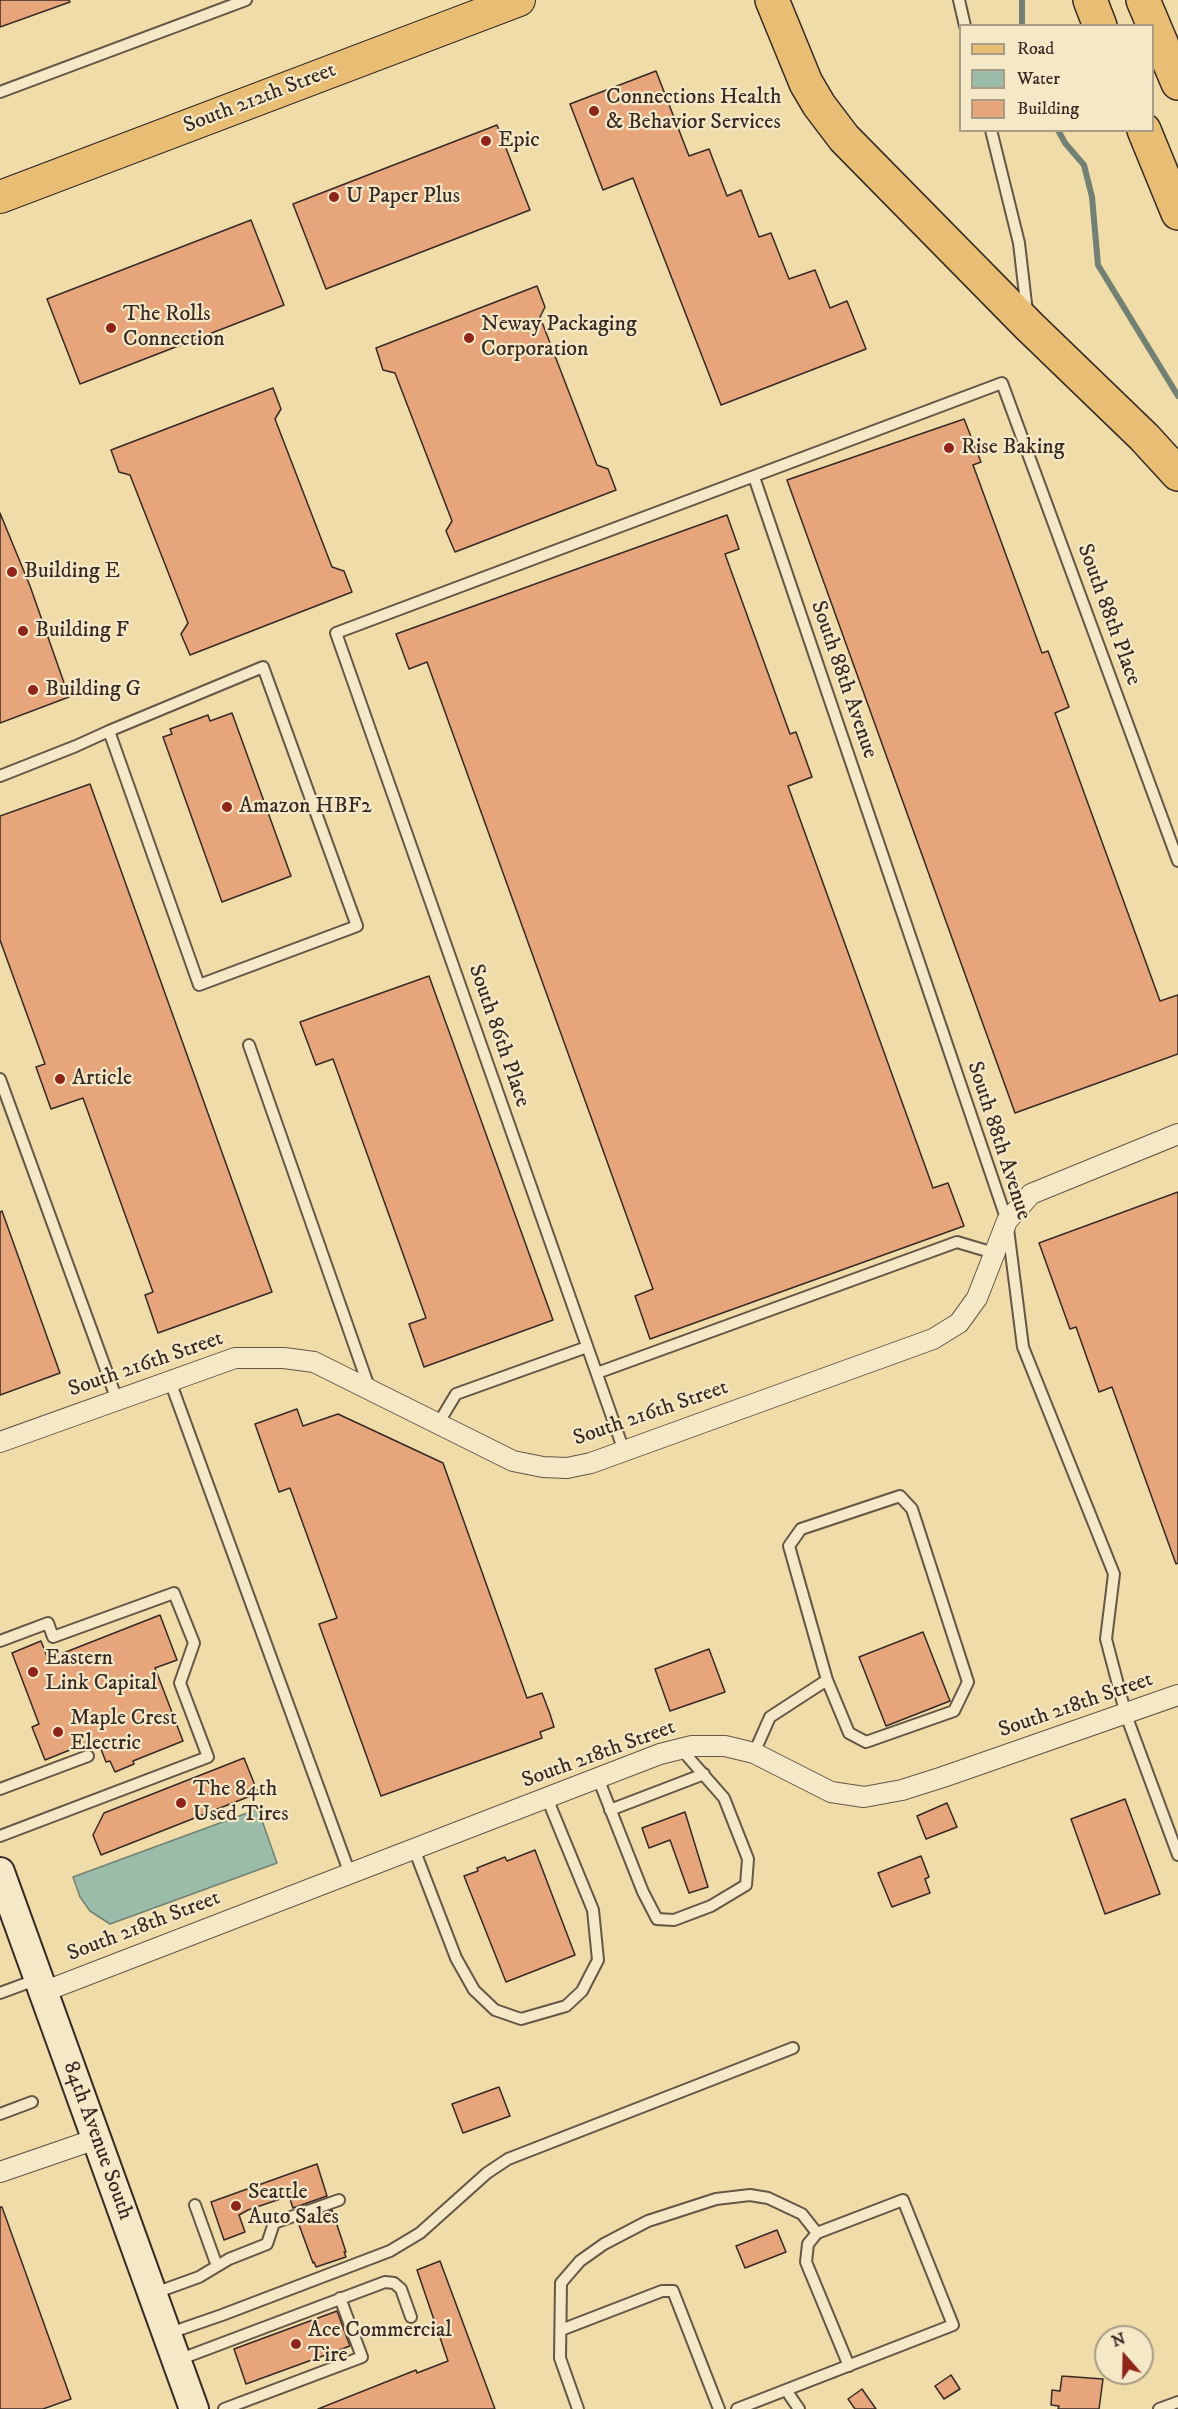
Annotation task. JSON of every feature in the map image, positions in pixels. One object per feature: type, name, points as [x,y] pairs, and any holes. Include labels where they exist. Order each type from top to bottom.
[{"type":"highway","points":[[772,0],[806,83],[819,105],[844,138],[1029,326],[1144,437],[1178,474]]},
{"type":"highway","points":[[1090,0],[1099,24]]},
{"type":"highway","points":[[1143,0],[1153,24]]},
{"type":"highway","points":[[1154,26],[1178,83]]},
{"type":"highway","points":[[1145,132],[1178,213]]},
{"type":"main road","name":"South 212th Street","points":[[0,197],[519,0]]},
{"type":"main road","name":"84th Avenue South","points":[[0,1872],[176,2360],[190,2406]]},
{"type":"street","name":"South 216th Street","points":[[0,1442],[236,1358],[284,1358],[314,1362],[513,1461],[543,1467],[567,1468],[591,1463],[933,1339],[959,1323],[971,1307],[977,1298],[1006,1221],[1031,1194],[1178,1134]]},
{"type":"street","name":"South 218th Street","points":[[41,1986],[350,1874],[660,1754],[692,1746],[725,1746],[754,1753],[831,1792],[864,1797],[923,1784],[1178,1695]]},
{"type":"street","points":[[0,2172],[96,2139]]},
{"type":"lane","points":[[0,92],[246,0]]},
{"type":"lane","points":[[959,0],[964,24]]},
{"type":"lane","points":[[991,132],[1019,243],[1029,326]]},
{"type":"lane","name":"South 88th Place","points":[[754,477],[1002,383],[1178,861]]},
{"type":"lane","name":"South 86th Place","points":[[624,1451],[336,633],[754,477]]},
{"type":"lane","name":"South 88th Avenue","points":[[754,477],[1006,1221],[1023,1347],[1114,1574],[1106,1639],[1126,1715],[1174,1830],[1178,1855]]},
{"type":"lane","points":[[0,776],[263,667],[357,926],[199,986],[109,731]]},
{"type":"lane","points":[[249,1045],[370,1390]]},
{"type":"lane","points":[[0,1079],[117,1400]]},
{"type":"lane","points":[[597,1373],[957,1242],[994,1252]]},
{"type":"lane","points":[[438,1424],[456,1394],[587,1347]]},
{"type":"lane","points":[[170,1381],[350,1874]]},
{"type":"lane","points":[[900,1496],[912,1509],[968,1682],[954,1711],[866,1742],[849,1734],[827,1680],[789,1546],[801,1530],[900,1496]]},
{"type":"lane","points":[[0,1641],[48,1623],[53,1637],[174,1593],[194,1643],[180,1683],[208,1757],[0,1836]]},
{"type":"lane","points":[[754,1753],[770,1717],[827,1680]]},
{"type":"lane","points":[[598,1778],[643,1892],[657,1920],[674,1920],[711,1906],[746,1885],[748,1859],[724,1798],[681,1749]]},
{"type":"lane","points":[[0,1789],[88,1756]]},
{"type":"lane","points":[[610,1810],[704,1774]]},
{"type":"lane","points":[[414,1849],[456,1958],[474,1990],[495,2010],[521,2019],[566,2006],[582,1991],[598,1960],[593,1910],[547,1798]]},
{"type":"lane","points":[[0,1993],[41,1986]]},
{"type":"lane","points":[[166,2334],[390,2251],[420,2232],[487,2173],[508,2159],[793,2048]]},
{"type":"lane","points":[[0,2114],[32,2102]]},
{"type":"lane","points":[[578,2409],[560,2358],[561,2283],[580,2261],[604,2244],[648,2221],[716,2199],[750,2195],[768,2198],[802,2214],[817,2233]]},
{"type":"lane","points":[[152,2294],[199,2277],[229,2259],[267,2244],[274,2223],[339,2200]]},
{"type":"lane","points":[[737,2409],[849,2366],[953,2325],[903,2200],[817,2233],[808,2244],[806,2262],[849,2366]]},
{"type":"lane","points":[[195,2205],[217,2266]]},
{"type":"lane","points":[[176,2360],[385,2282],[394,2283],[400,2289],[411,2317]]},
{"type":"lane","points":[[561,2330],[663,2291],[673,2291],[719,2409]]},
{"type":"lane","points":[[224,2409],[362,2357],[340,2298]]},
{"type":"lane","points":[[786,2390],[799,2409]]},
{"type":"lane","points":[[1159,2409],[1178,2402]]},
{"type":"water","points":[[258,1809],[277,1863],[110,1924],[90,1911],[80,1897],[73,1877]]},
{"type":"building","points":[[0,0],[69,0],[70,2],[0,27]]},
{"type":"building","points":[[656,71],[689,156],[709,149],[727,196],[741,190],[759,237],[771,233],[789,279],[815,270],[830,308],[847,301],[866,349],[721,405],[633,178],[603,190],[570,104]]},
{"type":"building","points":[[497,125],[530,210],[326,289],[293,204]]},
{"type":"building","points":[[251,220],[284,305],[80,384],[47,299]]},
{"type":"building","points":[[537,286],[545,307],[540,317],[597,465],[608,469],[616,490],[455,552],[446,531],[452,521],[395,373],[383,370],[376,348]]},
{"type":"building","points":[[273,388],[281,409],[275,419],[332,567],[344,571],[352,592],[190,655],[181,634],[188,623],[130,475],[119,472],[111,450]]},
{"type":"building","points":[[964,419],[981,462],[973,465],[1042,653],[1048,651],[1069,707],[1055,713],[1160,1001],[1178,995],[1178,1054],[1015,1113],[787,480]]},
{"type":"building","points":[[0,513],[30,586],[69,697],[0,723]]},
{"type":"building","points":[[727,515],[739,549],[725,554],[790,734],[796,732],[812,777],[788,786],[933,1188],[948,1183],[964,1226],[650,1339],[635,1296],[653,1289],[427,662],[409,669],[396,634]]},
{"type":"building","name":"Amazon HBF2","points":[[232,713],[291,876],[222,902],[163,737],[172,734],[170,729],[208,715],[210,721]]},
{"type":"building","points":[[90,784],[272,1292],[158,1333],[145,1295],[153,1292],[83,1098],[51,1109],[36,1067],[45,1064],[0,940],[0,816]]},
{"type":"building","points":[[429,976],[553,1320],[424,1367],[409,1324],[426,1318],[333,1059],[316,1065],[300,1022]]},
{"type":"building","points":[[1178,1192],[1178,1563],[1176,1564],[1112,1387],[1099,1392],[1076,1327],[1070,1329],[1039,1243]]},
{"type":"building","points":[[2,1211],[60,1373],[0,1395],[0,1212]]},
{"type":"building","points":[[297,1409],[303,1426],[338,1414],[443,1463],[527,1698],[542,1693],[550,1714],[554,1727],[540,1732],[542,1738],[381,1796],[319,1624],[337,1618],[290,1488],[279,1492],[255,1424]]},
{"type":"building","points":[[160,1615],[177,1660],[155,1668],[183,1741],[133,1761],[134,1764],[115,1772],[110,1761],[106,1762],[97,1739],[45,1760],[32,1727],[39,1724],[12,1653],[41,1641],[48,1659]]},
{"type":"building","points":[[923,1632],[950,1701],[886,1726],[859,1657]]},
{"type":"building","points":[[709,1649],[725,1692],[670,1711],[655,1669]]},
{"type":"building","name":"The 84th Used Tires","points":[[244,1758],[258,1793],[101,1855],[93,1835],[104,1813]]},
{"type":"building","points":[[1125,1799],[1160,1894],[1105,1914],[1071,1819]]},
{"type":"building","points":[[947,1803],[957,1827],[926,1839],[917,1816]]},
{"type":"building","points":[[685,1812],[708,1887],[689,1893],[670,1840],[649,1848],[642,1828]]},
{"type":"building","points":[[535,1850],[575,1955],[506,1982],[464,1876],[505,1857],[507,1861]]},
{"type":"building","points":[[921,1856],[929,1877],[925,1879],[930,1893],[892,1907],[878,1873]]},
{"type":"building","points":[[499,2087],[510,2116],[463,2133],[452,2104]]},
{"type":"building","name":"Seattle Auto Sales","points":[[317,2164],[327,2196],[293,2208],[289,2196],[248,2210],[239,2215],[245,2232],[224,2240],[211,2202]]},
{"type":"building","points":[[0,2207],[2,2207],[71,2399],[43,2409],[0,2409]]},
{"type":"building","points":[[332,2210],[346,2257],[316,2267],[298,2222]]},
{"type":"building","points":[[777,2230],[786,2252],[745,2268],[736,2246]]},
{"type":"building","points":[[440,2261],[495,2409],[318,2409],[416,2370],[417,2373],[448,2361],[417,2270]]},
{"type":"building","points":[[337,2311],[350,2346],[246,2384],[234,2349]]},
{"type":"building","points":[[951,2375],[960,2389],[944,2399],[935,2386]]},
{"type":"building","points":[[1062,2376],[1094,2378],[1094,2385],[1102,2385],[1099,2409],[1058,2409],[1059,2406],[1051,2405],[1052,2390],[1060,2391]]},
{"type":"building","points":[[862,2389],[876,2409],[855,2409],[848,2399]]},
{"type":"waterway","points":[[1022,0],[1022,24]]},
{"type":"waterway","points":[[1059,132],[1065,143],[1084,165],[1092,197],[1098,265],[1178,396]]},
{"type":"place","name":"Connections Health & Behavior Services","points":[[594,111]]},
{"type":"place","name":"Epic","points":[[486,141]]},
{"type":"place","name":"U Paper Plus","points":[[334,197]]},
{"type":"place","name":"The Rolls Connection","points":[[111,328]]},
{"type":"place","name":"Neway Packaging Corporation","points":[[469,338]]},
{"type":"place","name":"Rise Baking","points":[[949,448]]},
{"type":"place","name":"Building E","points":[[12,572]]},
{"type":"place","name":"Building F","points":[[23,631]]},
{"type":"place","name":"Building G","points":[[33,690]]},
{"type":"place","name":"Amazon HBF2","points":[[227,807]]},
{"type":"place","name":"Article","points":[[60,1079]]},
{"type":"place","name":"Eastern Link Capital","points":[[33,1672]]},
{"type":"place","name":"Maple Crest Electric","points":[[58,1732]]},
{"type":"place","name":"The 84th Used Tires","points":[[181,1803]]},
{"type":"place","name":"Seattle Auto Sales","points":[[236,2206]]},
{"type":"place","name":"Ace Commercial Tire","points":[[296,2344]]}]
